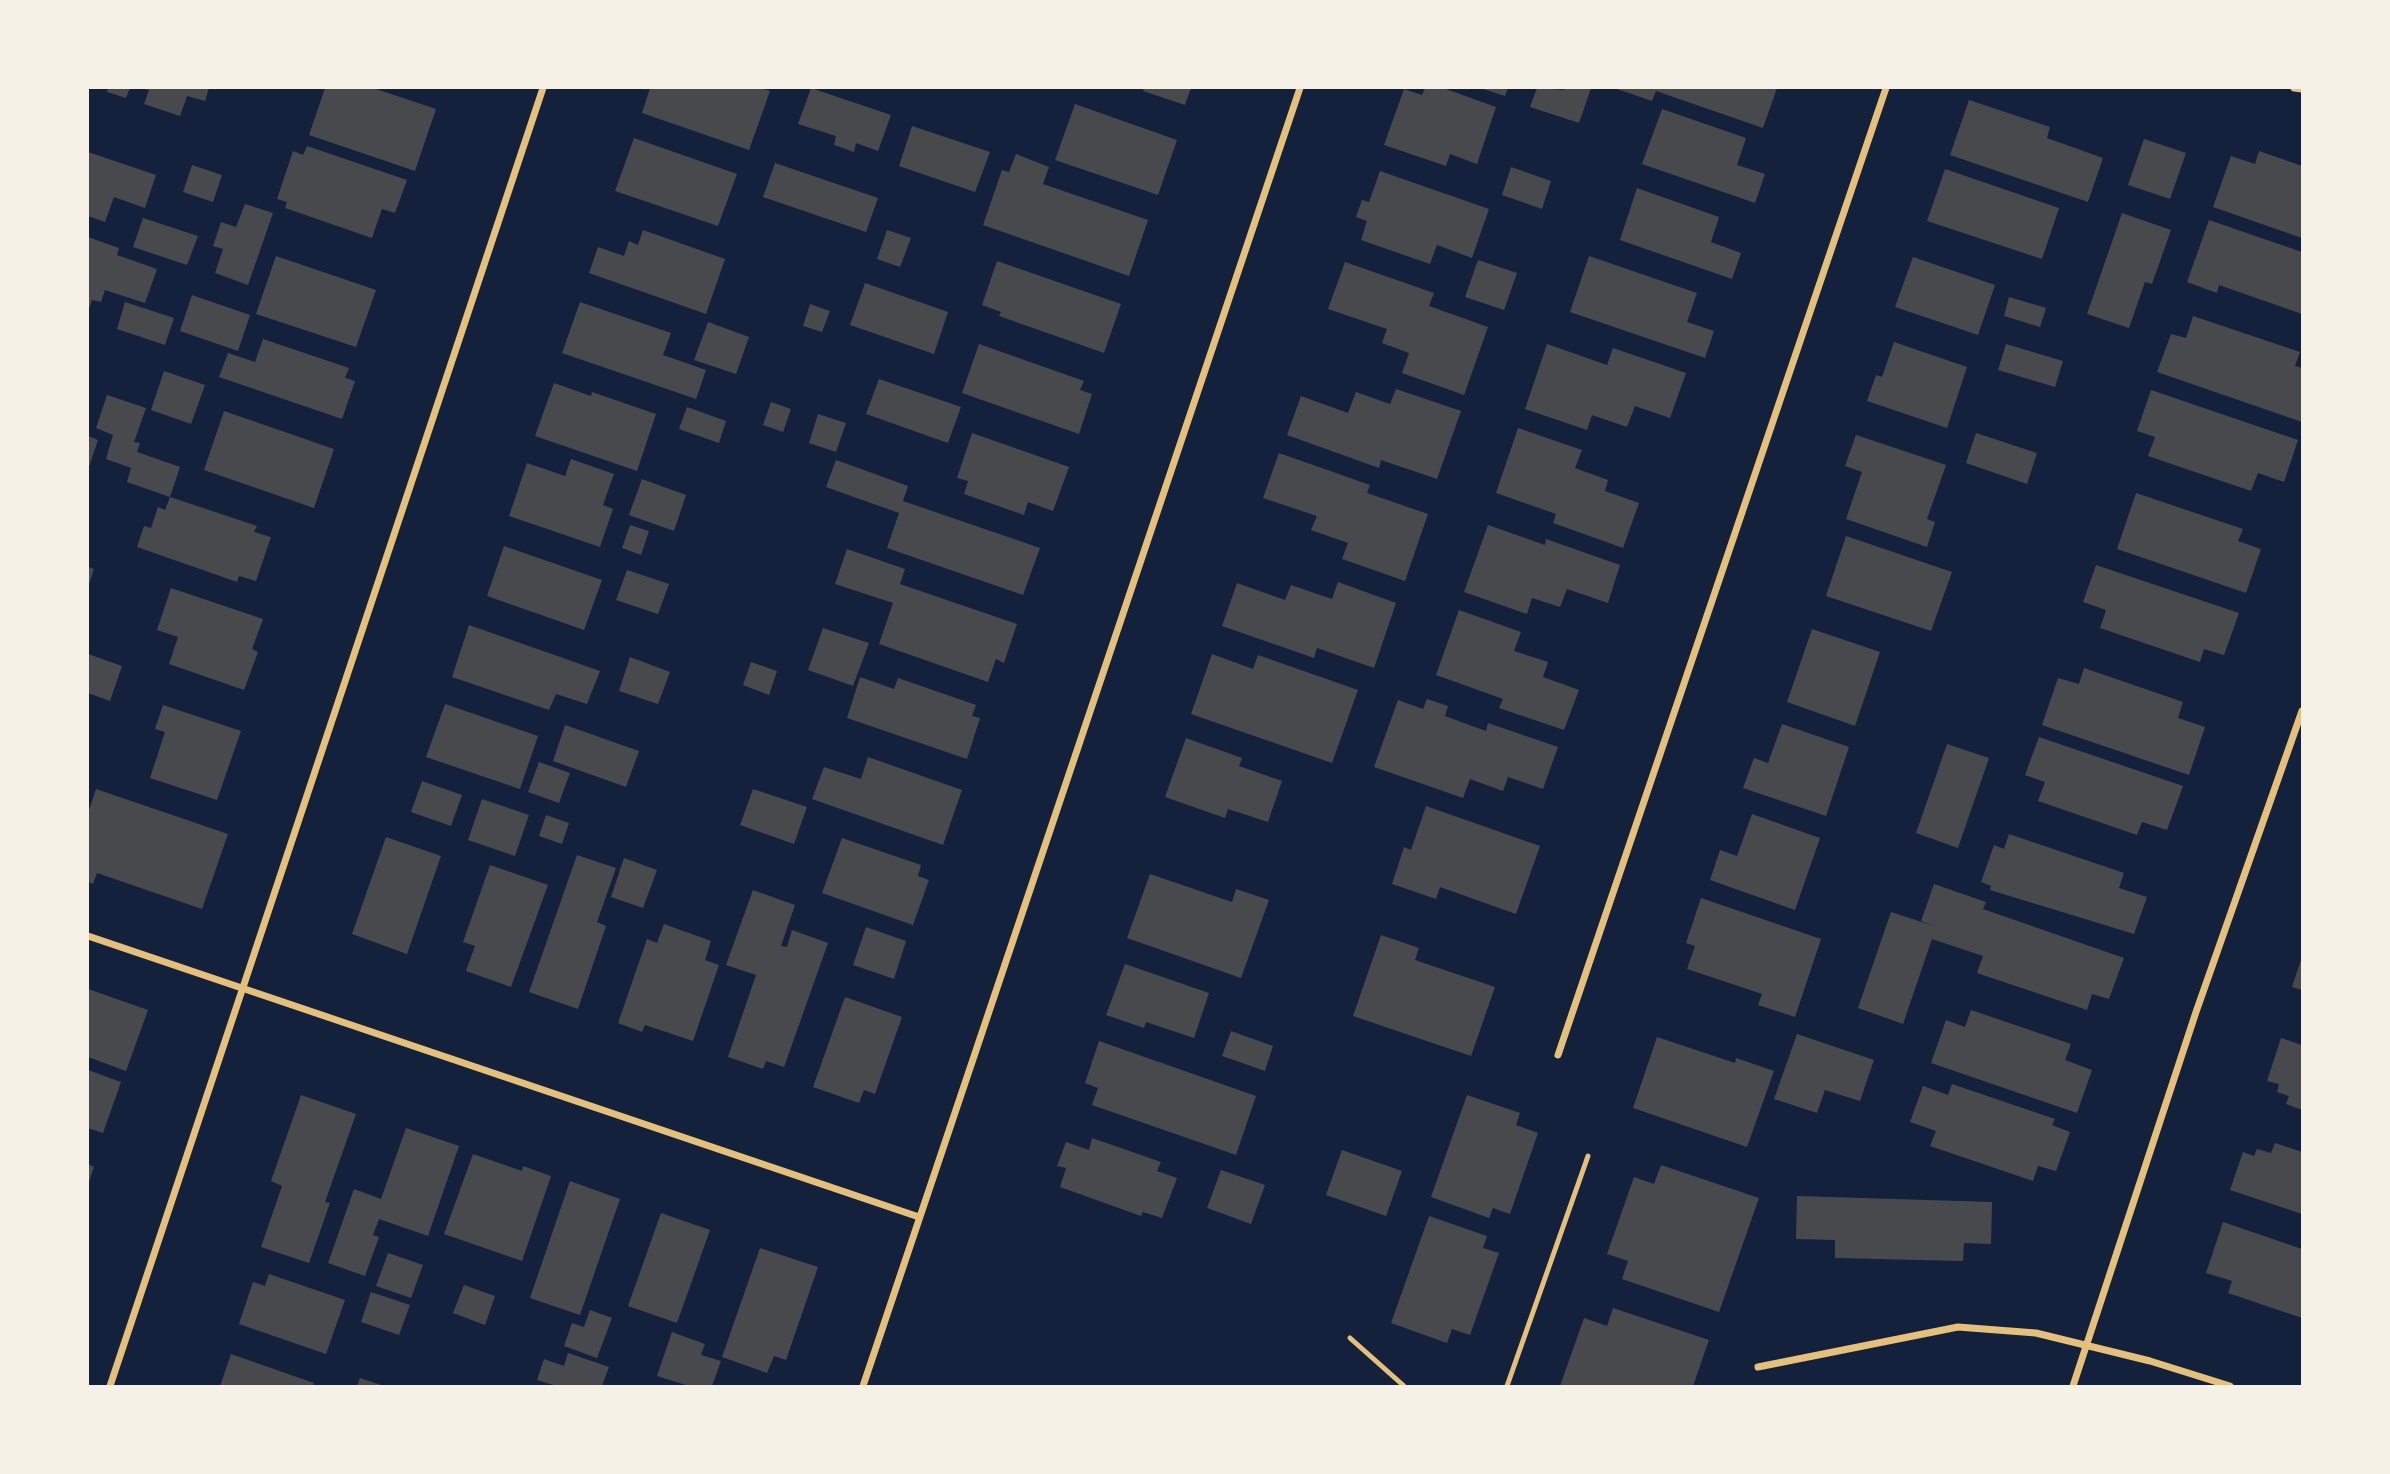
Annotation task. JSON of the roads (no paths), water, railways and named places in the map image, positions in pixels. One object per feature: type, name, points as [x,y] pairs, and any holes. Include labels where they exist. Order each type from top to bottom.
[{"type":"street","points":[[110,1387],[543,88]]},
{"type":"street","points":[[863,1387],[1300,88]]},
{"type":"street","points":[[1558,1055],[1886,88]]},
{"type":"street","points":[[2294,88],[2302,89]]},
{"type":"street","points":[[2073,1387],[2196,1012],[2299,733],[2302,712]]},
{"type":"street","points":[[88,936],[919,1217]]},
{"type":"street","points":[[1758,1367],[1958,1327],[2036,1333],[2150,1361],[2230,1387]]},
{"type":"lane","points":[[1507,1387],[1588,1156]]},
{"type":"lane","points":[[1350,1338],[1404,1387]]}]
